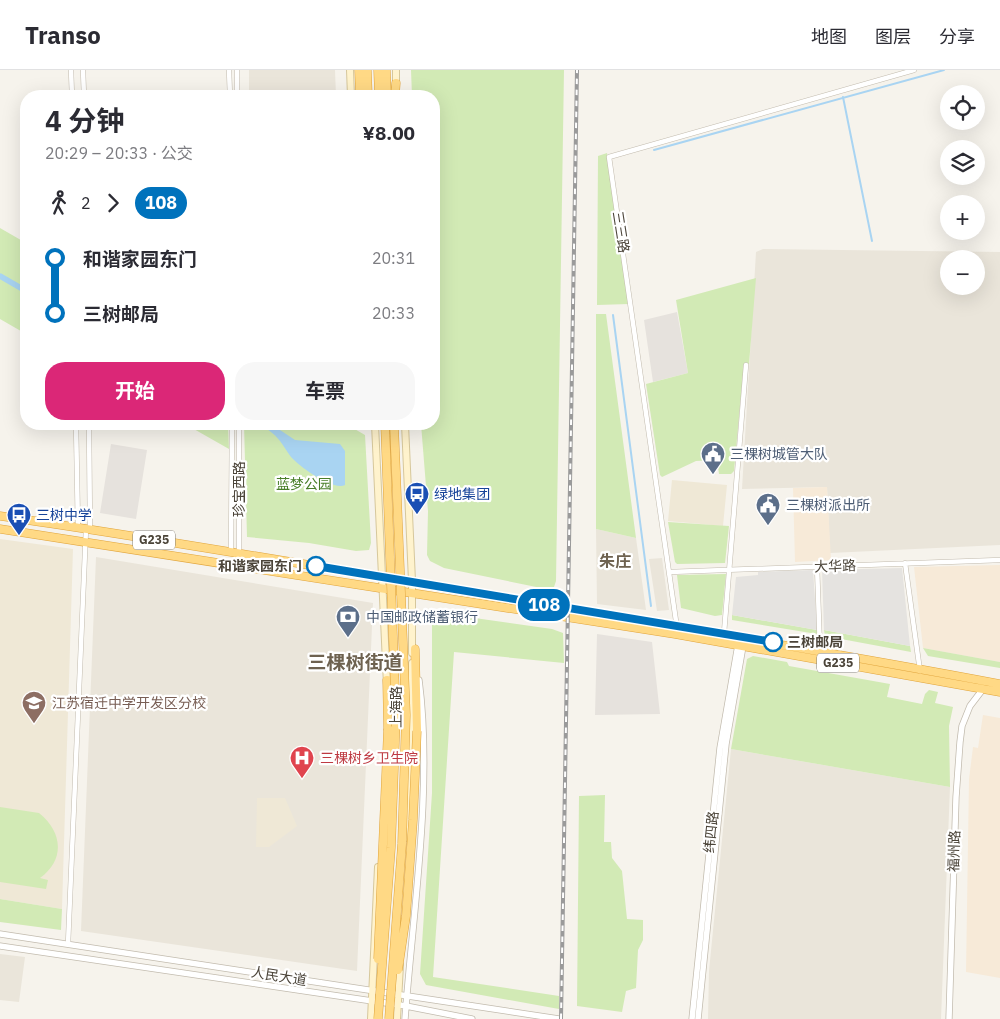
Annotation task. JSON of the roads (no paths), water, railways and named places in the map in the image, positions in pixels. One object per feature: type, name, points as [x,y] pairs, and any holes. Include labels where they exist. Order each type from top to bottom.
[{"type":"highway","points":[[358,70],[359,90]]},
{"type":"highway","points":[[367,70],[368,90]]},
{"type":"highway","points":[[378,70],[379,90]]},
{"type":"highway","points":[[386,70],[387,90]]},
{"type":"highway","points":[[396,83],[396,90]]},
{"type":"highway","name":"上海路","points":[[377,1019],[391,848],[396,716],[385,430]]},
{"type":"highway","name":"上海路","points":[[389,1019],[401,854],[406,715],[394,430]]},
{"type":"highway","name":"G235","points":[[0,516],[382,576],[558,607],[724,633],[1000,684]]},
{"type":"highway","name":"G235","points":[[0,529],[741,646],[1000,692]]},
{"type":"highway","points":[[395,1019],[398,967],[406,916],[414,820],[417,730],[415,649]]},
{"type":"highway","points":[[377,1019],[388,729],[387,680]]},
{"type":"main road","points":[[350,70],[351,90]]},
{"type":"main road","points":[[396,70],[396,83]]},
{"type":"main road","name":"上海路","points":[[371,1019],[387,680],[375,430]]},
{"type":"main road","name":"上海路","points":[[395,1019],[398,1005],[410,802],[413,603],[405,430]]},
{"type":"street","points":[[71,70],[72,90]]},
{"type":"street","points":[[84,70],[84,90]]},
{"type":"street","points":[[230,70],[230,90]]},
{"type":"street","points":[[237,70],[237,90]]},
{"type":"street","name":"三三路","points":[[676,621],[609,157],[914,70]]},
{"type":"street","points":[[724,633],[746,365]]},
{"type":"street","points":[[77,430],[85,529]]},
{"type":"street","points":[[68,944],[89,430]]},
{"type":"street","name":"珍宝西路","points":[[232,430],[235,554]]},
{"type":"street","name":"珍宝西路","points":[[235,554],[239,430]]},
{"type":"street","name":"大华路","points":[[670,572],[1000,560]]},
{"type":"street","points":[[905,563],[920,678]]},
{"type":"street","points":[[817,566],[820,650]]},
{"type":"street","name":"上海路","points":[[405,1019],[422,806],[422,716],[415,649],[413,603]]},
{"type":"street","name":"纬四路","points":[[692,1019],[720,748],[741,646]]},
{"type":"street","name":"纬四路","points":[[698,1019],[726,744],[741,646]]},
{"type":"street","name":"福州路","points":[[949,1019],[956,797],[960,742],[962,726],[970,706],[983,689]]},
{"type":"street","name":"人民大道","points":[[0,934],[559,1019]]},
{"type":"street","name":"人民大道","points":[[0,946],[406,1006],[472,1019]]},
{"type":"water","points":[[268,430],[280,430],[295,440],[340,444],[345,451],[345,485],[333,485],[309,472],[291,457]]},
{"type":"waterway","points":[[654,150],[944,70]]},
{"type":"waterway","points":[[843,97],[872,241]]},
{"type":"waterway","points":[[0,276],[20,288]]},
{"type":"waterway","points":[[613,315],[651,606]]},
{"type":"railway","points":[[561,1019],[577,70]]},
{"type":"place","name":"三棵树城管大队","points":[[713,475]]},
{"type":"place","name":"绿地集团","points":[[417,515]]},
{"type":"place","name":"三棵树派出所","points":[[768,526]]},
{"type":"place","name":"三树中学","points":[[19,536]]},
{"type":"place","name":"和谐家园东门","points":[[316,566]]},
{"type":"place","name":"中国邮政储蓄银行","points":[[348,638]]},
{"type":"place","name":"三树邮局","points":[[773,642]]},
{"type":"place","name":"江苏宿迁中学开发区分校","points":[[34,724]]},
{"type":"place","name":"三棵树乡卫生院","points":[[302,779]]},
{"type":"district","name":"朱庄","points":[[615,561]]},
{"type":"district","name":"三棵树街道","points":[[355,662]]},
{"type":"park label","name":"蓝梦公园","points":[[304,484]]}]
